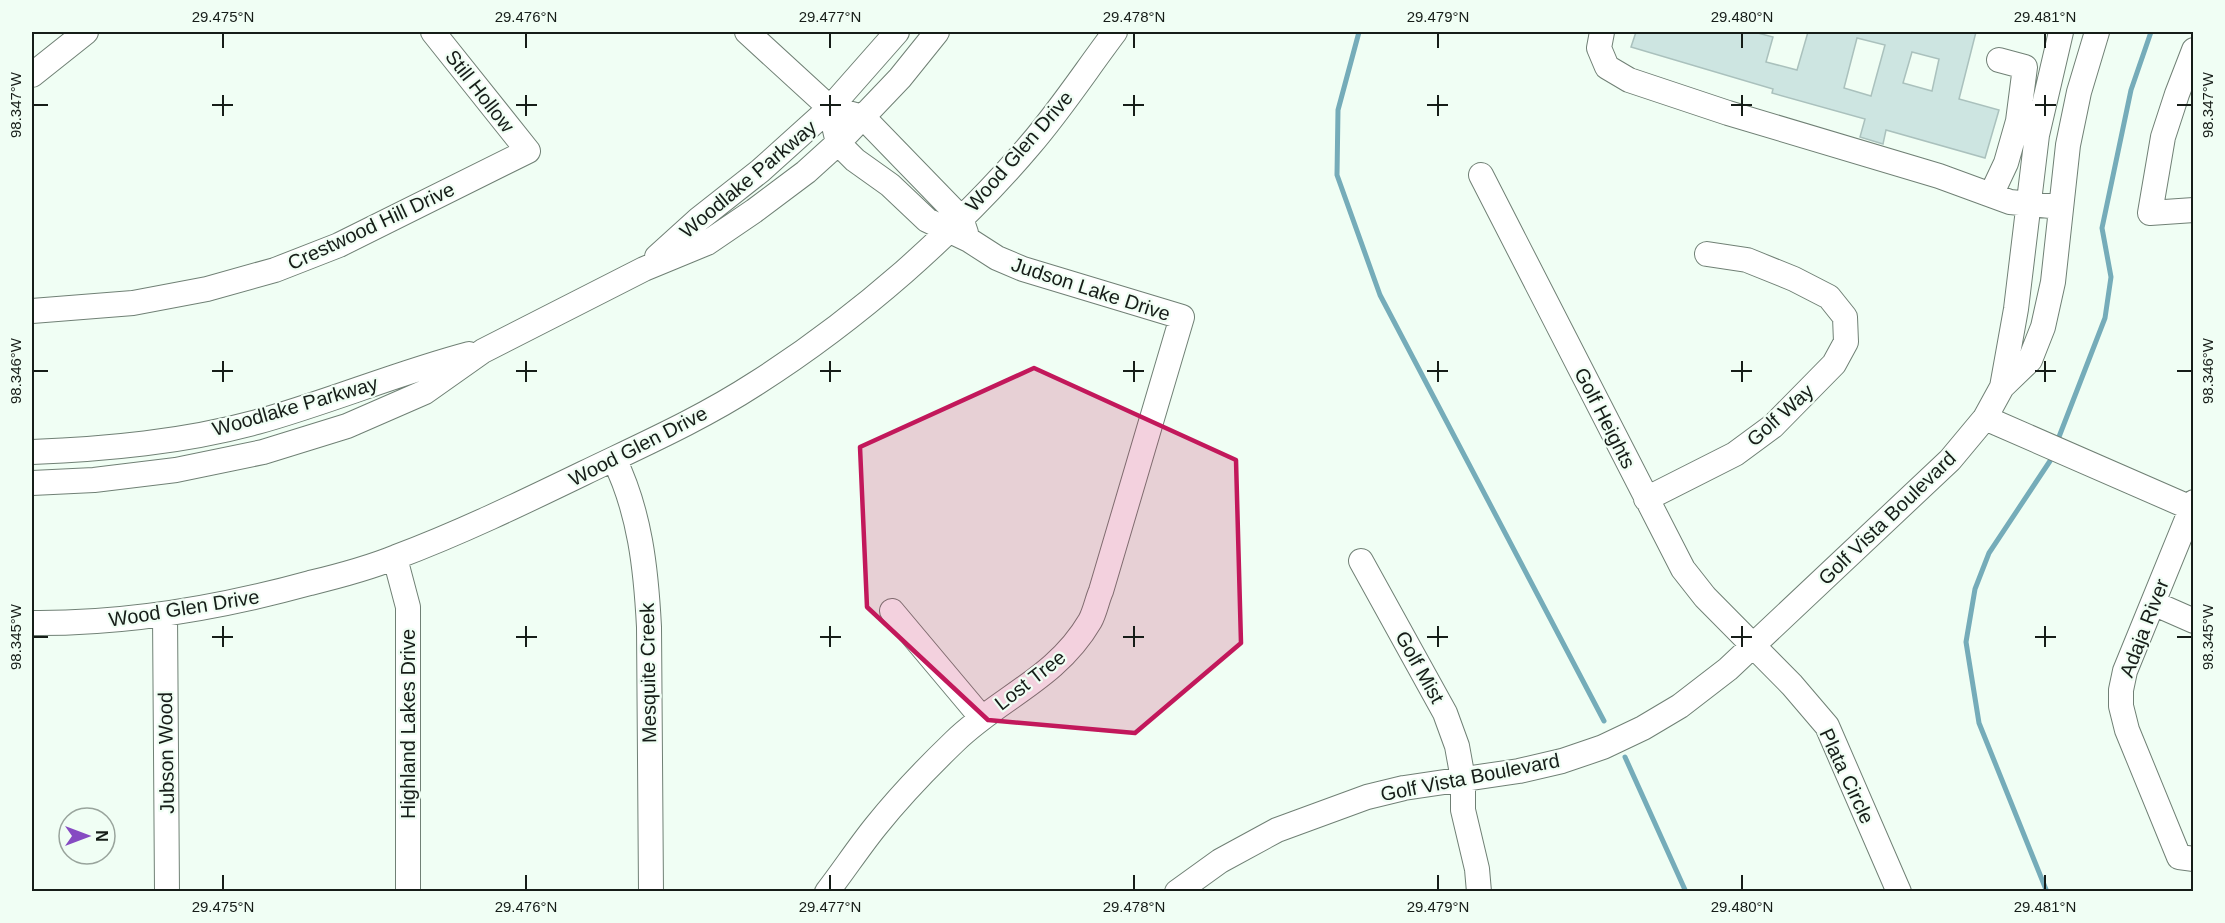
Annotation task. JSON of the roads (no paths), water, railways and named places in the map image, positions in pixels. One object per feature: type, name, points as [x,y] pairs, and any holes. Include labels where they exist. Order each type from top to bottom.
[{"type":"street","points":[[32,75],[86,32]]},
{"type":"street","name":"Still Hollow","points":[[433,32],[528,151]]},
{"type":"street","points":[[747,32],[830,108],[863,117]]},
{"type":"street","name":"Woodlake Parkway","points":[[644,269],[699,219],[760,171],[830,108],[897,32]]},
{"type":"street","name":"Woodlake Parkway","points":[[32,483],[94,480],[176,470],[263,452],[347,426],[425,392],[483,351],[644,269],[707,243],[806,172],[838,143],[900,78],[937,32]]},
{"type":"street","name":"Wood Glen Drive","points":[[32,623],[109,621],[165,614],[280,591],[395,558],[512,508],[672,431],[763,379],[840,324],[960,230],[1033,141],[1115,32]]},
{"type":"street","points":[[1602,32],[1599,48],[1607,67],[1629,80],[1728,113],[1939,176],[2010,202],[2061,207]]},
{"type":"street","name":"Golf Vista Boulevard","points":[[2002,387],[2016,309],[2037,135],[2061,32]]},
{"type":"street","name":"Golf Vista Boulevard","points":[[1189,888],[1220,861],[1277,830],[1367,797],[1404,788],[1520,771],[1562,761],[1643,728],[1680,706],[1728,669],[1950,460],[1984,418],[2002,387],[2030,360],[2043,327],[2053,282],[2070,134],[2079,92],[2097,32]]},
{"type":"street","points":[[2193,50],[2163,137],[2150,213],[2193,210]]},
{"type":"street","points":[[1991,195],[2006,163],[2018,120],[2025,67],[1999,60]]},
{"type":"street","points":[[830,108],[838,143]]},
{"type":"street","name":"Judson Lake Drive","points":[[863,117],[909,164],[960,230],[997,258],[1023,269],[1182,318]]},
{"type":"street","name":"Judson Lake Drive","points":[[838,143],[855,160],[890,185],[927,220],[960,230]]},
{"type":"street","name":"Crestwood Hill Drive","points":[[32,311],[133,303],[207,289],[275,270],[339,245],[528,151]]},
{"type":"street","points":[[890,185],[909,164]]},
{"type":"street","name":"Golf Heights","points":[[1481,175],[1683,569],[1705,597],[1752,646]]},
{"type":"street","name":"Golf Way","points":[[1646,499],[1735,454],[1773,426],[1834,364],[1846,342],[1845,317],[1829,297],[1794,279],[1747,260],[1707,255]]},
{"type":"street","name":"Lost Tree","points":[[827,891],[902,795],[981,717],[1047,672],[1072,646],[1090,619],[1101,591],[1182,318]]},
{"type":"street","name":"Woodlake Parkway","points":[[32,452],[91,449],[171,440],[255,422],[337,397],[418,368],[483,351]]},
{"type":"street","points":[[1984,418],[2067,455],[2192,505]]},
{"type":"street","name":"Mesquite Creek","points":[[614,459],[625,481],[636,517],[647,585],[651,891]]},
{"type":"street","name":"Adaja River","points":[[2186,858],[2127,730],[2121,706],[2121,690],[2125,671],[2192,505]]},
{"type":"street","name":"Highland Lakes Drive","points":[[395,558],[408,607],[408,891]]},
{"type":"street","name":"Golf Mist","points":[[1361,561],[1445,713],[1457,747],[1463,779],[1463,810],[1477,869],[1479,891]]},
{"type":"street","points":[[2153,603],[2193,621]]},
{"type":"street","points":[[892,611],[981,717]]},
{"type":"street","name":"Jubson Wood","points":[[165,614],[167,891]]},
{"type":"street","name":"Plata Circle","points":[[1752,646],[1792,685],[1827,726],[1899,891]]},
{"type":"waterway","points":[[1359,32],[1338,110],[1337,175],[1380,295],[1604,721]]},
{"type":"waterway","points":[[2057,442],[2105,318],[2111,277],[2102,228],[2131,90],[2151,32]]},
{"type":"waterway","points":[[2047,892],[1979,723],[1966,642],[1975,589],[1989,553],[2053,454]]},
{"type":"waterway","points":[[1625,757],[1686,892]]}]
